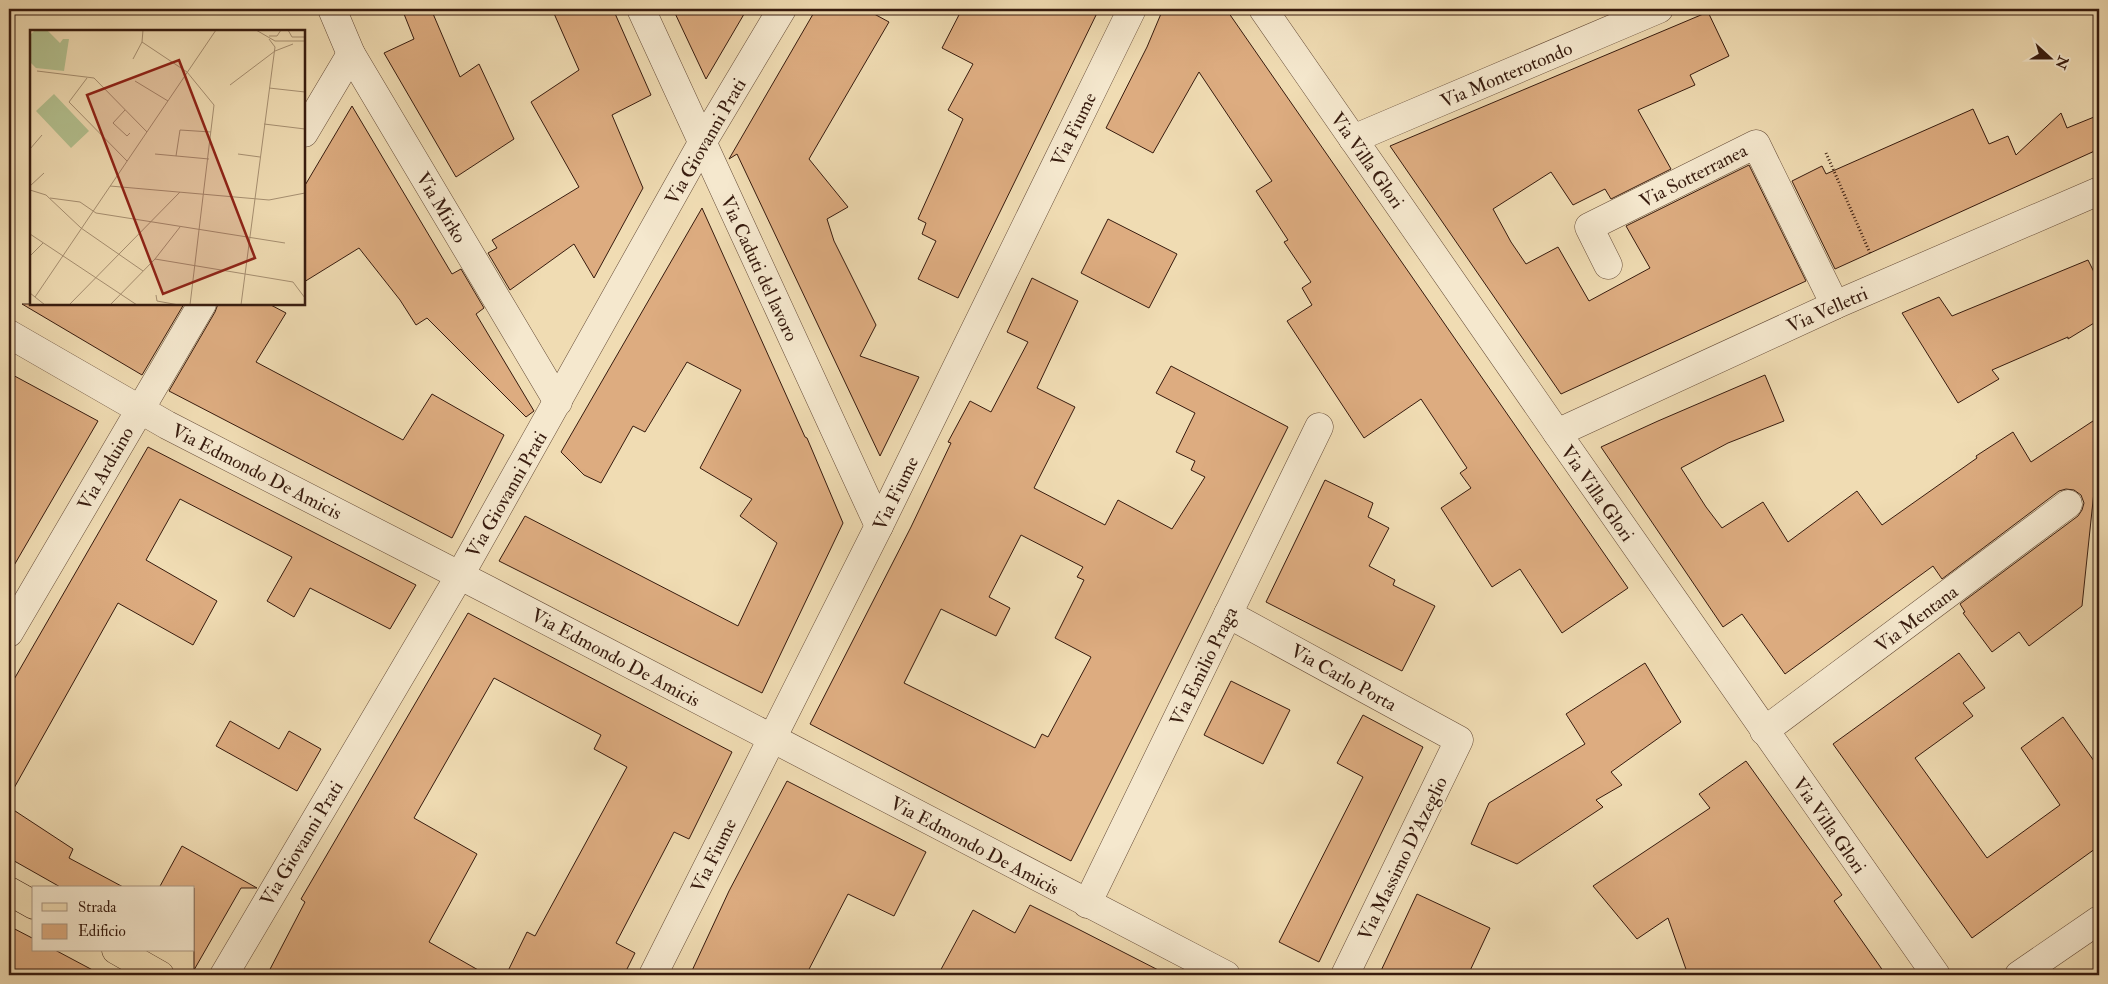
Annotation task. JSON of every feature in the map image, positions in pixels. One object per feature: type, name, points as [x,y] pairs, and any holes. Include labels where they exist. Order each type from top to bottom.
[{"type":"main road","points":[[9,891],[32,904]]},
{"type":"main road","points":[[120,952],[160,975]]},
{"type":"street","name":"Via Mirko","points":[[332,9],[351,54],[558,402]]},
{"type":"street","name":"Via Caduti del lavoro","points":[[641,9],[879,526]]},
{"type":"street","name":"Via Giovanni Prati","points":[[224,975],[460,575],[702,143],[782,9]]},
{"type":"street","name":"Via Fiume","points":[[653,975],[879,526],[1132,9]]},
{"type":"street","name":"Via Villa Glori","points":[[1263,9],[1764,731],[1936,975]]},
{"type":"street","name":"Via Monterotondo","points":[[1353,138],[1659,9]]},
{"type":"street","points":[[305,131],[351,54]]},
{"type":"street","name":"Via Sotterranea","points":[[1608,266],[1589,227],[1756,144],[1835,304]]},
{"type":"street","name":"Via Velletri","points":[[1557,433],[1835,304],[2099,191]]},
{"type":"street","name":"Via Arduino","points":[[9,633],[138,409],[201,305]]},
{"type":"street","name":"Via Edmondo De Amicis","points":[[9,334],[138,409],[1226,975]]},
{"type":"street","name":"Via Emilio Praga","points":[[1087,904],[1319,427]]},
{"type":"street","name":"Via Mentana","points":[[1764,731],[2068,504]]},
{"type":"street","name":"Via Carlo Porta","points":[[1228,614],[1460,740]]},
{"type":"street","name":"Via Massimo D'Azeglio","points":[[1345,975],[1460,740]]},
{"type":"street","points":[[2019,975],[2099,920]]},
{"type":"path","points":[[1826,153],[1884,284]]},
{"type":"building","points":[[402,9],[431,9],[460,77],[479,64],[514,139],[456,177],[384,53],[414,39]]},
{"type":"building","points":[[552,9],[613,9],[651,95],[612,115],[643,188],[594,278],[574,244],[510,290],[488,253],[497,248],[492,240],[579,187],[531,102],[579,70]]},
{"type":"building","points":[[673,9],[747,9],[706,79]]},
{"type":"building","points":[[816,9],[865,9],[889,22],[809,159],[848,207],[827,219],[834,241],[876,325],[860,356],[919,377],[880,456],[737,154],[729,159]]},
{"type":"building","points":[[962,9],[1099,9],[958,298],[918,279],[936,241],[922,234],[926,223],[918,219],[963,119],[948,110],[973,64],[942,48]]},
{"type":"building","points":[[1163,9],[1226,9],[1628,588],[1562,633],[1520,569],[1492,587],[1441,508],[1471,488],[1460,473],[1467,468],[1421,399],[1364,438],[1287,321],[1312,305],[1302,288],[1311,282],[1284,242],[1288,240],[1256,191],[1272,181],[1199,72],[1153,153],[1106,128],[1147,47]]},
{"type":"building","points":[[1708,12],[1729,56],[1690,75],[1695,85],[1638,110],[1671,169],[1611,199],[1605,189],[1573,205],[1551,172],[1493,209],[1511,242],[1526,264],[1558,247],[1589,301],[1650,268],[1626,226],[1749,165],[1806,281],[1561,394],[1390,146]]},
{"type":"building","points":[[352,106],[452,274],[461,269],[484,308],[476,314],[534,411],[526,417],[427,318],[416,325],[400,300],[359,248],[305,281],[305,185]]},
{"type":"building","points":[[1973,109],[1989,144],[2008,136],[2016,155],[2061,113],[2067,128],[2099,115],[2099,149],[1835,269],[1792,181],[1822,166],[1826,174]]},
{"type":"building","points":[[702,208],[807,438],[843,523],[762,693],[499,561],[525,516],[738,626],[777,543],[740,516],[752,499],[700,468],[741,390],[687,362],[645,432],[633,426],[601,483],[584,475],[561,452]]},
{"type":"building","points":[[1108,219],[1177,254],[1149,308],[1081,273]]},
{"type":"building","points":[[2088,260],[2099,282],[2099,320],[2068,339],[2068,337],[1992,370],[1999,379],[1958,403],[1902,313],[1939,297],[1952,316]]},
{"type":"building","points":[[1032,278],[1078,301],[1037,388],[1075,407],[1034,488],[1105,525],[1118,500],[1172,529],[1205,477],[1191,470],[1195,461],[1176,452],[1195,413],[1156,393],[1171,366],[1288,427],[1071,861],[810,724],[911,527],[951,443],[948,442],[970,401],[991,412],[1028,342],[1007,332]],"holes":[[[1021,535],[1083,567],[1077,577],[1084,580],[1055,638],[1091,657],[1048,737],[1042,734],[1035,748],[904,683],[941,609],[996,636],[1010,608],[989,597]]]},
{"type":"building","points":[[22,304],[183,305],[142,375]]},
{"type":"building","points":[[218,305],[271,305],[286,313],[256,362],[403,440],[432,394],[504,435],[452,538],[169,391]]},
{"type":"building","points":[[9,373],[98,421],[9,574]]},
{"type":"building","points":[[1765,375],[1784,421],[1728,443],[1681,468],[1722,528],[1763,502],[1788,542],[1857,491],[1882,525],[1977,458],[1976,456],[2013,432],[2031,462],[2099,417],[2099,444],[2082,606],[2029,646],[2019,632],[1992,652],[1963,613],[1965,612],[1960,604],[2078,516],[2084,503],[2081,495],[2074,490],[2066,489],[2059,491],[1942,579],[1933,566],[1785,674],[1742,614],[1723,627],[1601,447]]},
{"type":"building","points":[[148,447],[416,585],[390,629],[310,588],[294,617],[267,601],[292,557],[180,499],[146,560],[217,601],[193,645],[118,603],[9,797],[9,688]]},
{"type":"building","points":[[1325,480],[1373,503],[1368,517],[1389,528],[1369,566],[1395,580],[1393,585],[1435,606],[1402,671],[1266,602]]},
{"type":"building","points":[[468,613],[732,752],[689,839],[674,832],[616,943],[635,953],[624,975],[506,975],[527,932],[535,936],[627,767],[594,749],[601,735],[494,678],[414,818],[477,854],[429,942],[487,975],[267,975],[305,902],[301,899]]},
{"type":"building","points":[[1959,653],[1985,688],[1963,703],[1973,716],[1915,758],[1987,858],[2060,805],[2021,748],[2063,717],[2099,768],[2099,846],[1972,938],[1833,744]]},
{"type":"building","points":[[1645,663],[1681,722],[1611,772],[1622,785],[1596,800],[1603,807],[1517,864],[1471,844],[1489,803],[1585,744],[1566,714]]},
{"type":"building","points":[[1231,681],[1290,710],[1263,764],[1204,735]]},
{"type":"building","points":[[1363,715],[1423,747],[1319,962],[1279,942],[1363,777],[1337,763]]},
{"type":"building","points":[[230,721],[279,749],[289,731],[321,749],[297,791],[216,746]]},
{"type":"building","points":[[1746,761],[1842,895],[1834,901],[1886,975],[1688,975],[1668,918],[1637,939],[1593,886],[1710,808],[1699,794]]},
{"type":"building","points":[[787,781],[926,852],[894,916],[848,894],[806,975],[690,975],[729,891]]},
{"type":"building","points":[[9,807],[73,849],[69,858],[121,886],[58,886],[9,858]]},
{"type":"building","points":[[182,846],[257,888],[241,888],[194,970],[195,886],[160,886]]},
{"type":"building","points":[[1417,894],[1490,928],[1468,975],[1379,975]]},
{"type":"building","points":[[1030,905],[1168,975],[938,975],[973,910],[1015,933]]},
{"type":"building","points":[[9,926],[32,938],[32,952],[59,952],[102,975],[9,975]]}]
